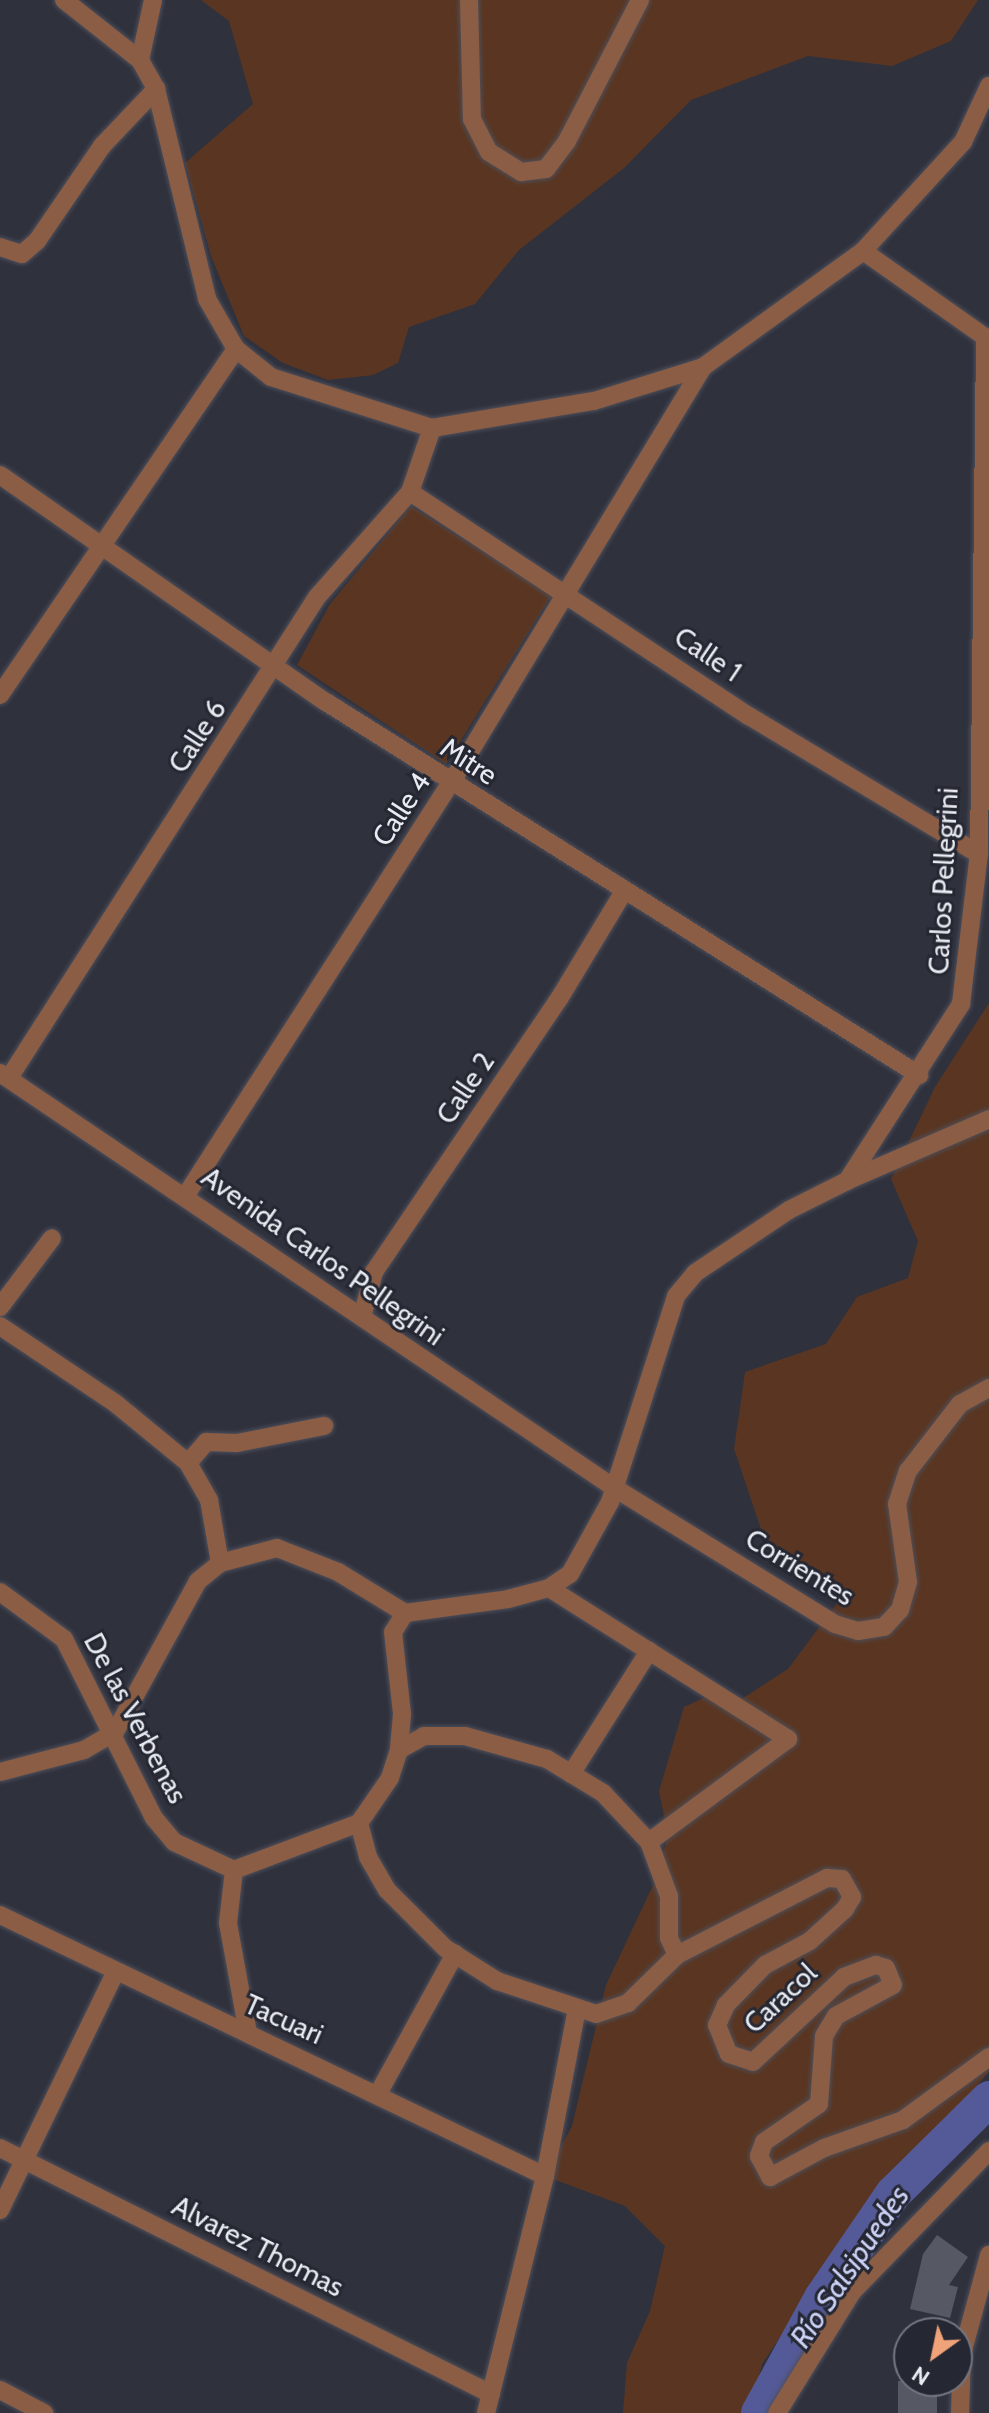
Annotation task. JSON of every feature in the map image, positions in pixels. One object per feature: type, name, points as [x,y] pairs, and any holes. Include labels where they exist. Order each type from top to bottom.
[{"type":"street","points":[[64,0],[140,60],[156,89],[207,299],[236,349],[271,377],[432,428],[594,401],[703,367],[863,251],[963,142],[989,86]]},
{"type":"street","points":[[140,60],[153,0]]},
{"type":"street","points":[[469,0],[472,119],[489,152],[521,172],[546,169],[567,141],[640,0]]},
{"type":"street","points":[[0,247],[22,254],[102,146],[156,89]]},
{"type":"street","name":"Carlos Pellegrini","points":[[549,1588],[570,1574],[588,1549],[613,1487],[676,1296],[731,1249],[847,1181],[919,1075],[961,1004],[979,854],[987,340],[863,251]]},
{"type":"street","points":[[0,695],[236,349]]},
{"type":"street","name":"Calle 4","points":[[186,1195],[451,783],[703,367]]},
{"type":"street","name":"Calle 6","points":[[4,1076],[317,597],[410,492],[432,428]]},
{"type":"street","name":"Mitre","points":[[0,475],[451,783],[919,1075]]},
{"type":"street","name":"Calle 1","points":[[410,492],[568,592],[749,716],[979,854]]},
{"type":"street","name":"Calle 2","points":[[362,1317],[374,1272],[559,999],[623,893]]},
{"type":"street","name":"Avenida Carlos Pellegrini","points":[[4,1076],[186,1195],[613,1487]]},
{"type":"street","points":[[847,1181],[989,1119]]},
{"type":"street","points":[[0,1307],[52,1238]]},
{"type":"street","points":[[0,1326],[188,1463],[209,1500],[220,1563]]},
{"type":"street","name":"Corrientes","points":[[613,1487],[835,1624],[858,1631],[884,1627],[900,1610],[908,1582],[897,1504],[908,1471],[960,1404],[989,1388]]},
{"type":"street","points":[[188,1463],[206,1442],[237,1443],[324,1426]]},
{"type":"street","points":[[0,1772],[84,1750],[115,1732],[198,1581],[220,1563],[277,1548],[338,1572],[405,1613],[549,1588],[788,1739],[649,1842]]},
{"type":"street","name":"De las Verbenas","points":[[0,1592],[64,1639],[115,1732],[154,1818],[174,1842],[234,1870]]},
{"type":"street","points":[[248,2033],[228,1923],[234,1870],[359,1823],[390,1778],[399,1750],[402,1714],[393,1632],[405,1613]]},
{"type":"street","points":[[571,1774],[649,1651]]},
{"type":"street","points":[[399,1750],[424,1736],[465,1736],[547,1759],[603,1793],[649,1842],[669,1896],[669,1938],[677,1955]]},
{"type":"street","points":[[359,1823],[368,1857],[387,1890],[455,1954],[497,1981],[577,2009],[545,2176],[486,2413]]},
{"type":"street","name":"Caracol","points":[[577,2009],[596,2014],[628,2003],[677,1955],[827,1878],[851,1886],[845,1909],[810,1941],[765,1965],[726,2005],[717,2025],[720,2039],[729,2054],[753,2062],[844,1977],[876,1965],[889,1976],[893,1985],[836,2016],[824,2036],[819,2104],[764,2142],[759,2156],[770,2177],[824,2148],[903,2120],[989,2057]]},
{"type":"street","name":"Tacuari","points":[[0,1915],[115,1973],[379,2092],[545,2176]]},
{"type":"street","points":[[379,2092],[455,1954]]},
{"type":"street","points":[[0,2210],[115,1973]]},
{"type":"street","name":"Alvarez Thomas","points":[[0,2148],[491,2394]]},
{"type":"street","points":[[984,2158],[989,2184]]},
{"type":"street","points":[[777,2413],[852,2292],[984,2158]]},
{"type":"street","points":[[960,2413],[962,2354],[989,2255]]},
{"type":"street","points":[[0,2390],[44,2413]]},
{"type":"shaded area","points":[[201,0],[978,0],[951,41],[892,66],[808,56],[691,100],[624,168],[519,250],[475,304],[409,327],[398,363],[373,375],[328,380],[283,363],[244,336],[211,256],[185,163],[253,104],[229,21]]},
{"type":"shaded area","points":[[411,506],[551,596],[446,764],[297,665],[330,604]]},
{"type":"shaded area","points":[[989,1003],[989,2072],[861,2217],[762,2364],[750,2413],[623,2413],[627,2363],[650,2311],[665,2246],[625,2206],[545,2176],[572,2126],[606,1985],[655,1881],[668,1836],[659,1791],[684,1707],[710,1695],[734,1704],[788,1669],[841,1598],[763,1535],[734,1449],[745,1372],[826,1344],[857,1297],[908,1278],[918,1241],[891,1179],[935,1087]]},
{"type":"building","points":[[937,2235],[968,2257],[949,2285],[958,2287],[950,2317],[910,2309],[923,2254]]},
{"type":"building","points":[[898,2397],[937,2397],[937,2413],[898,2413]]},
{"type":"waterway","name":"Río Salsipuedes","points":[[759,2413],[822,2298],[893,2194],[989,2099]]}]
